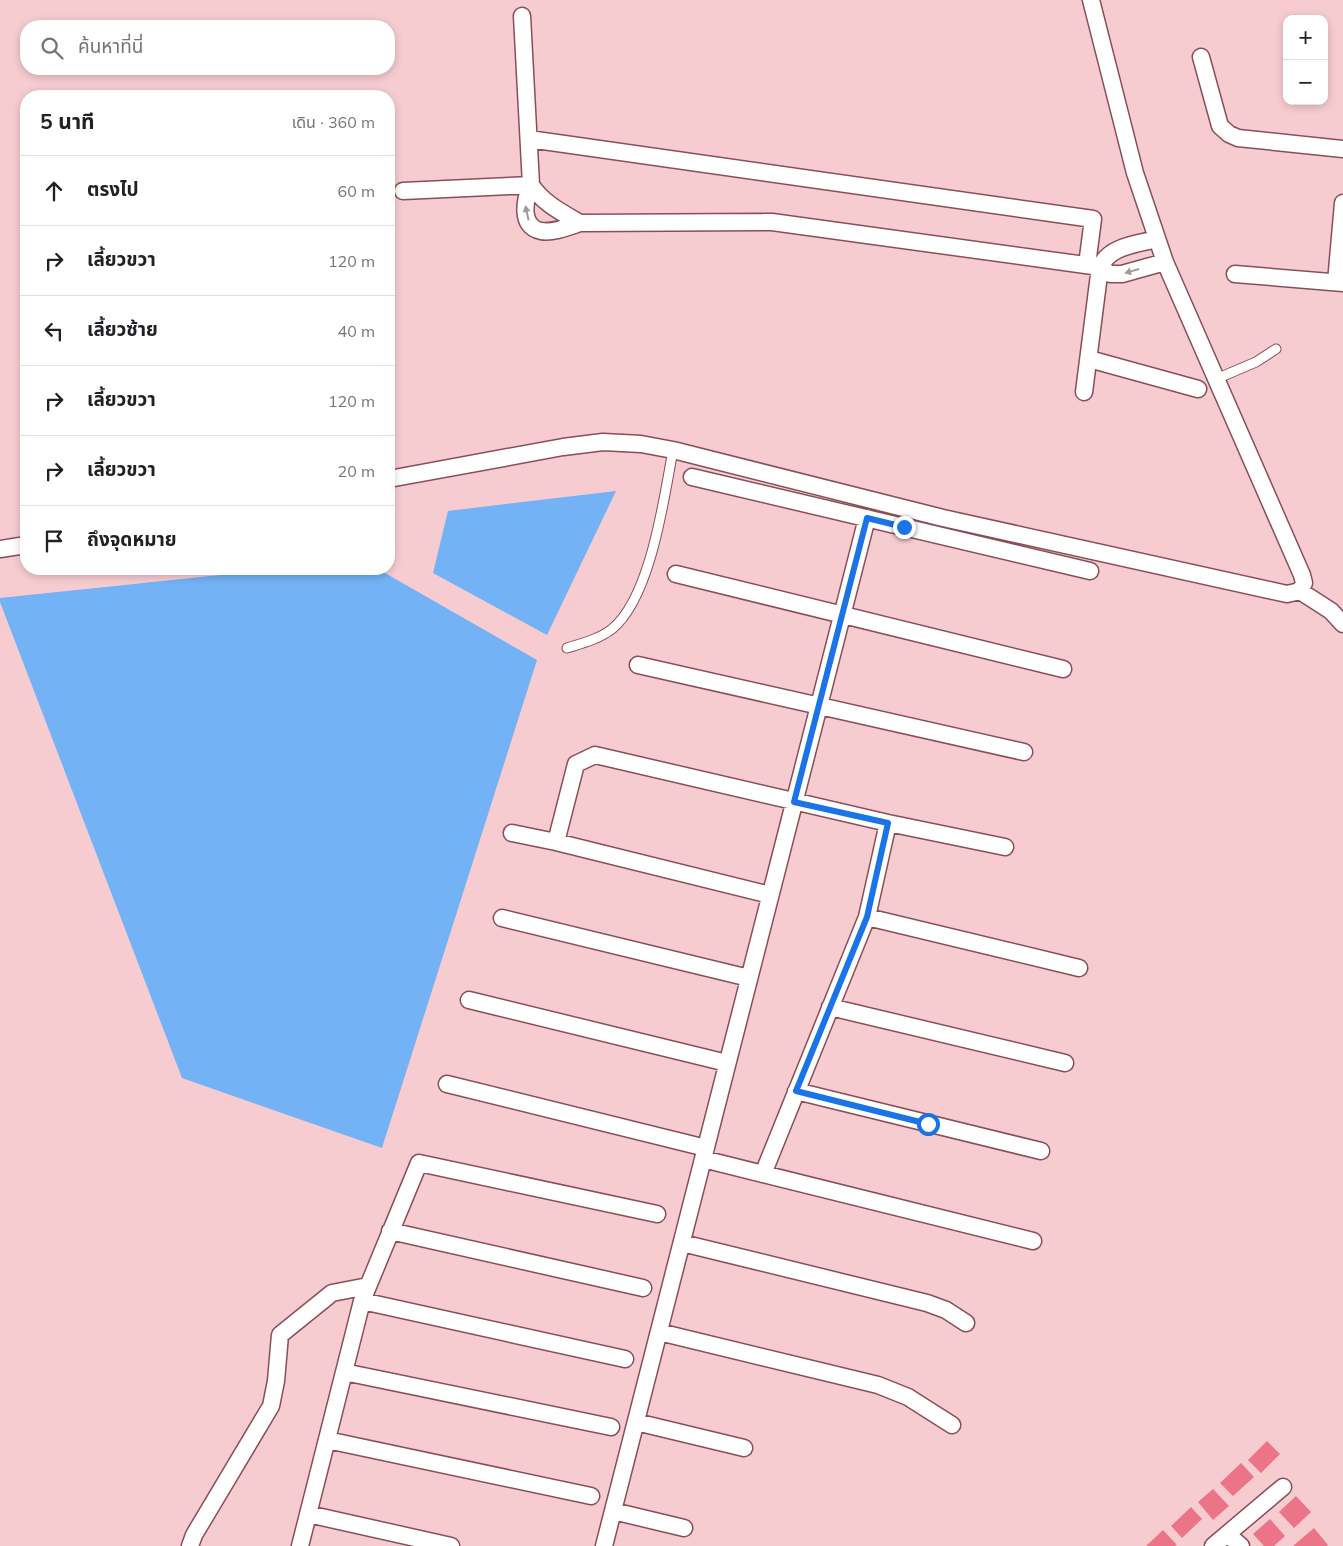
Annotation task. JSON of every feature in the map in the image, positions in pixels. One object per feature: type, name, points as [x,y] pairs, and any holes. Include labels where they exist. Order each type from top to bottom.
[{"type":"street","points":[[1091,0],[1135,173],[1165,262],[1302,574],[1304,583],[1300,591]]},
{"type":"street","points":[[522,16],[531,185],[526,198],[525,210],[527,220],[533,227],[541,231],[555,231],[580,223],[772,222],[1093,266],[1110,274],[1122,274],[1165,262]]},
{"type":"street","points":[[1201,57],[1220,126],[1229,134],[1238,138],[1343,149]]},
{"type":"street","points":[[529,139],[1092,219],[1093,266],[1089,359],[1084,392]]},
{"type":"street","points":[[403,191],[531,185]]},
{"type":"street","points":[[531,185],[537,194],[547,202],[580,223]]},
{"type":"street","points":[[1235,274],[1340,282],[1343,203]]},
{"type":"street","points":[[1093,266],[1114,251],[1157,239]]},
{"type":"street","points":[[1089,359],[1198,390]]},
{"type":"street","points":[[395,478],[563,447],[603,442],[641,444],[673,450],[943,518],[1287,594],[1300,591],[1331,611],[1343,624]]},
{"type":"street","points":[[692,476],[1090,571]]},
{"type":"street","points":[[604,1546],[867,518]]},
{"type":"street","points":[[0,549],[20,546]]},
{"type":"street","points":[[676,574],[1063,669]]},
{"type":"street","points":[[638,665],[1024,752]]},
{"type":"street","points":[[556,842],[576,764],[596,755],[794,802],[1005,847]]},
{"type":"street","points":[[763,1174],[867,917],[888,823]]},
{"type":"street","points":[[512,832],[770,895]]},
{"type":"street","points":[[867,917],[1079,968]]},
{"type":"street","points":[[502,918],[749,978]]},
{"type":"street","points":[[469,1000],[727,1063]]},
{"type":"street","points":[[830,1007],[1065,1063]]},
{"type":"street","points":[[447,1084],[704,1153],[763,1174],[1032,1241]]},
{"type":"street","points":[[796,1091],[1041,1151]]},
{"type":"street","points":[[300,1546],[365,1293],[419,1163],[657,1214]]},
{"type":"street","points":[[390,1231],[643,1288]]},
{"type":"street","points":[[682,1243],[927,1302],[946,1310],[966,1323]]},
{"type":"street","points":[[190,1546],[194,1535],[271,1406],[276,1381],[280,1335],[332,1293],[365,1293],[625,1359]]},
{"type":"street","points":[[659,1332],[878,1385],[908,1397],[952,1425]]},
{"type":"street","points":[[344,1372],[611,1427]]},
{"type":"street","points":[[636,1422],[744,1448]]},
{"type":"street","points":[[327,1440],[591,1496]]},
{"type":"street","points":[[1213,1546],[1283,1487]]},
{"type":"street","points":[[613,1511],[684,1528]]},
{"type":"street","points":[[308,1514],[452,1546]]},
{"type":"street","points":[[1227,1534],[1241,1546]]},
{"type":"lane","points":[[1216,379],[1256,362],[1276,349]]},
{"type":"lane","points":[[567,648],[598,638],[614,628],[628,611],[650,563],[673,450]]},
{"type":"water","points":[[616,491],[547,635],[433,573],[448,511]]},
{"type":"water","points":[[220,575],[388,575],[537,660],[382,1148],[182,1078],[0,598]]},
{"type":"building","points":[[1267,1441],[1280,1454],[1261,1473],[1248,1460]]},
{"type":"building","points":[[1241,1463],[1254,1477],[1233,1496],[1220,1483]]},
{"type":"building","points":[[1213,1489],[1229,1506],[1213,1520],[1198,1502]]},
{"type":"building","points":[[1296,1496],[1311,1512],[1294,1528],[1279,1512]]},
{"type":"building","points":[[1191,1507],[1202,1519],[1182,1538],[1171,1526]]},
{"type":"building","points":[[1270,1519],[1285,1536],[1274,1546],[1264,1546],[1253,1534]]},
{"type":"building","points":[[1314,1528],[1327,1546],[1293,1546]]},
{"type":"building","points":[[1163,1530],[1177,1545],[1146,1546]]},
{"type":"route","points":[[904,527],[867,518],[794,802],[888,823],[867,917],[796,1091],[928,1124]]}]
